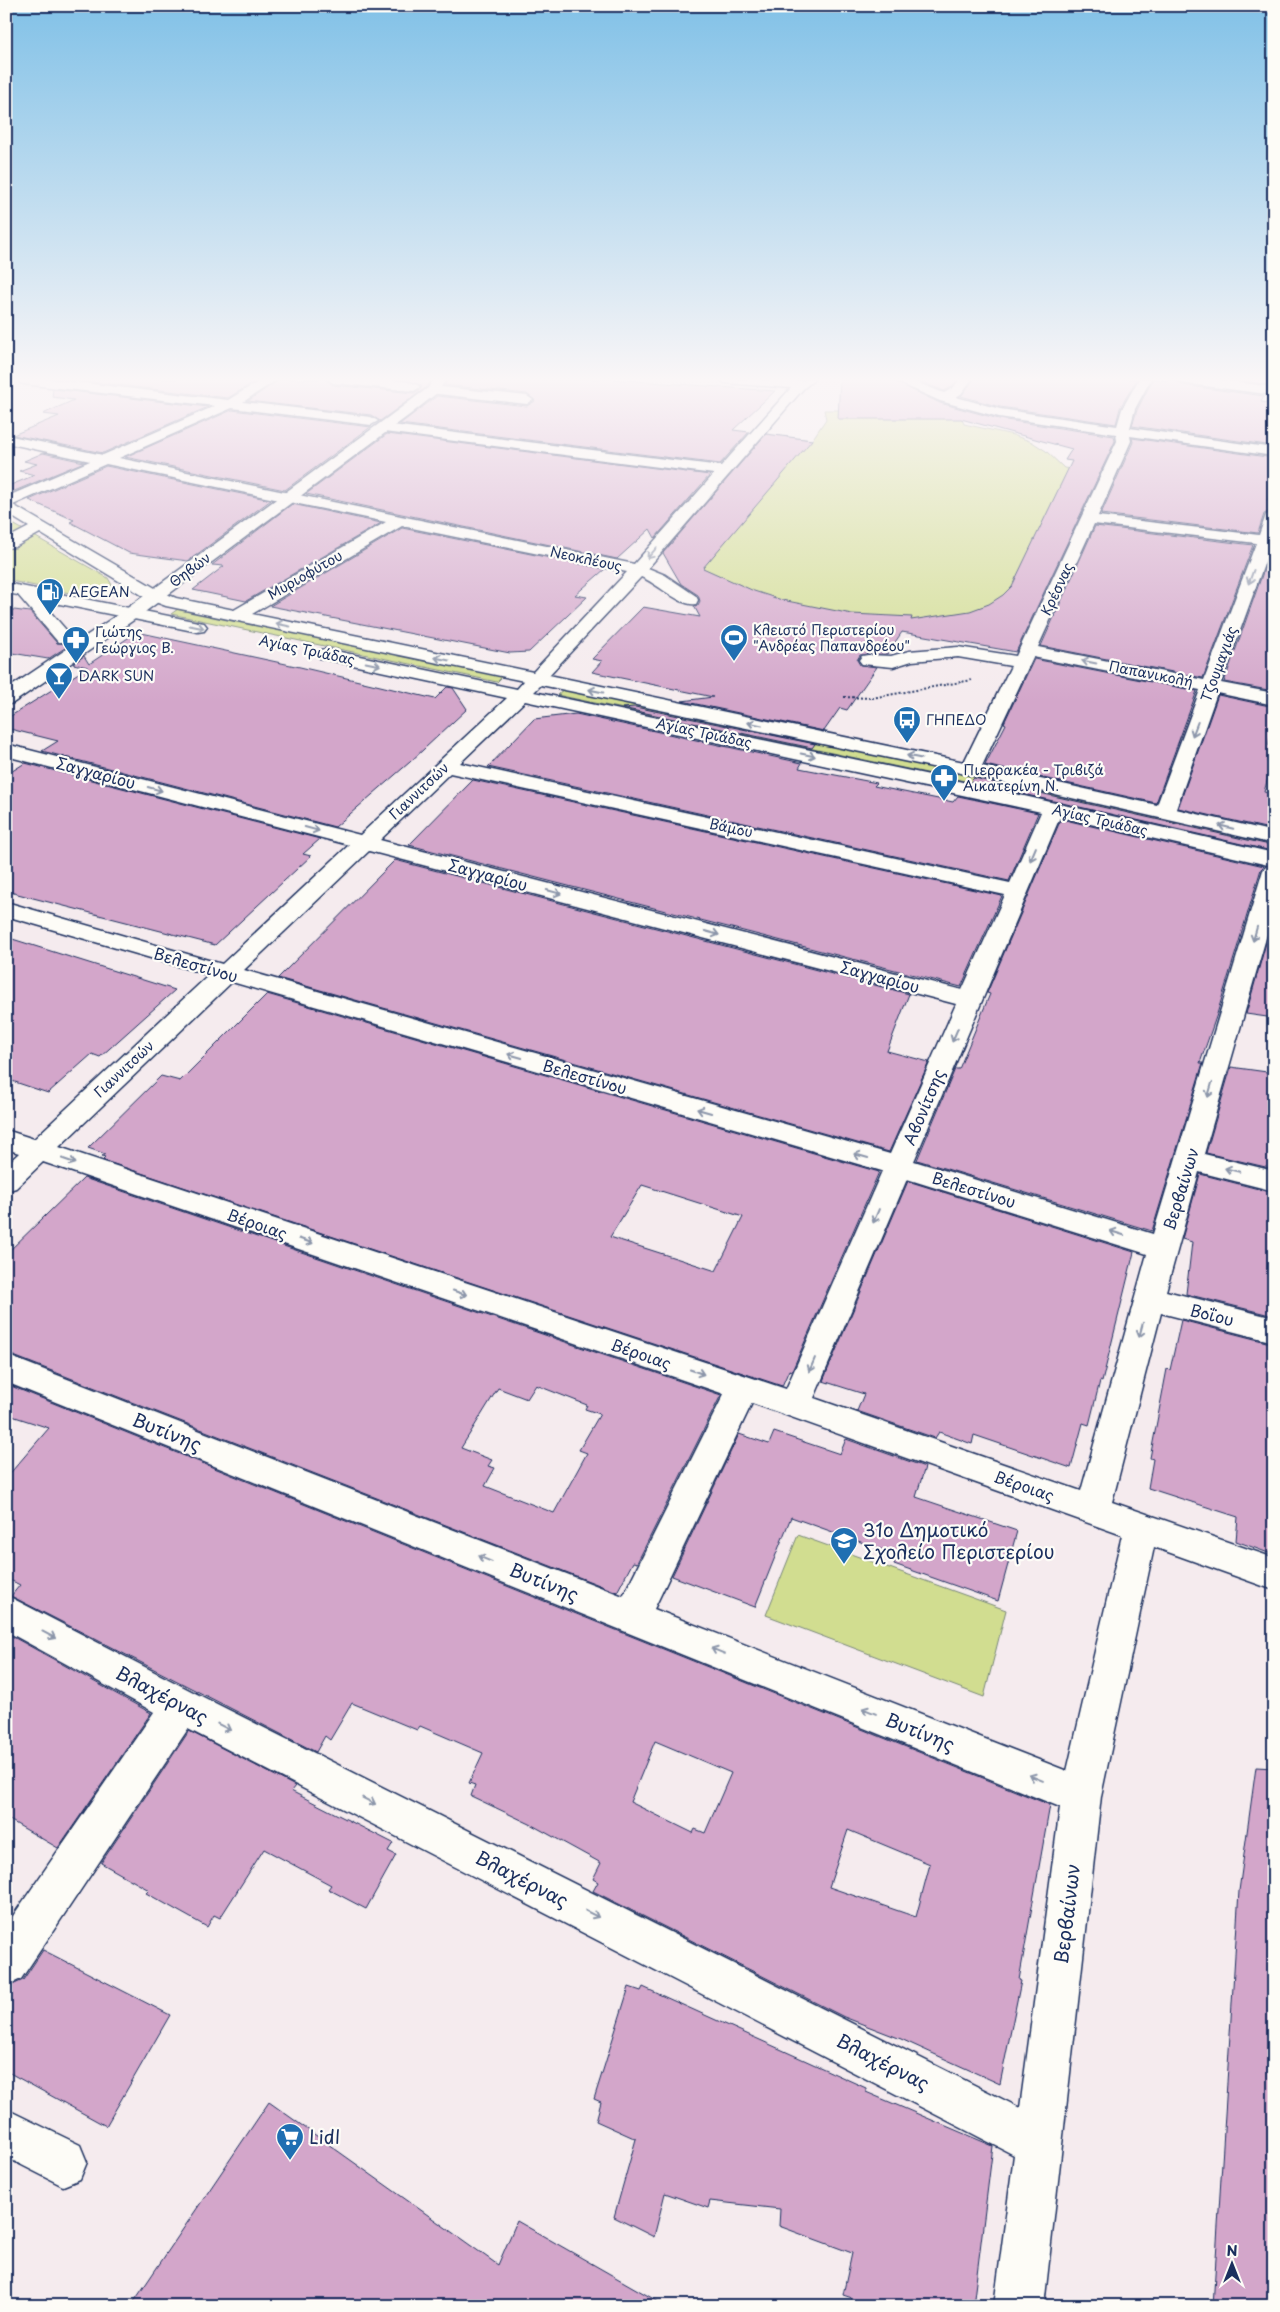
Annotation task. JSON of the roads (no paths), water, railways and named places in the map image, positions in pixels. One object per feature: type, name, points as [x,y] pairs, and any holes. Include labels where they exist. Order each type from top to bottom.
[{"type":"street","points":[[6,503],[42,487]]},
{"type":"street","name":"Νεοκλέους","points":[[237,487],[638,570],[660,578],[690,600]]},
{"type":"street","name":"Θηβών","points":[[210,537],[281,487]]},
{"type":"street","name":"Θηβών","points":[[6,699],[156,596],[302,487]]},
{"type":"street","name":"Γιαννιτσών","points":[[6,1181],[521,695],[638,570],[710,487]]},
{"type":"street","name":"Κρέσνας","points":[[970,769],[1061,580],[1102,487]]},
{"type":"street","name":"Αγίας Τριάδας","points":[[6,507],[88,555],[146,582],[156,596],[172,602],[970,769],[1274,838]]},
{"type":"street","name":"Τζουμαγιάς","points":[[1164,813],[1269,540],[1274,515]]},
{"type":"street","points":[[1087,519],[1269,540]]},
{"type":"street","name":"Μυριοφύτου","points":[[236,616],[401,520]]},
{"type":"street","points":[[9,544],[40,527]]},
{"type":"street","points":[[71,562],[88,555]]},
{"type":"street","points":[[14,590],[35,579]]},
{"type":"street","points":[[48,649],[146,582]]},
{"type":"street","points":[[14,590],[218,631]]},
{"type":"street","points":[[14,590],[78,629]]},
{"type":"street","name":"Αγίας Τριάδας","points":[[312,651],[958,787],[1274,860]]},
{"type":"street","name":"Παπανικολή","points":[[868,660],[893,662],[909,656],[958,652],[1020,663],[1212,686],[1274,699]]},
{"type":"street","name":"Σαγγαρίου","points":[[6,750],[970,1000]]},
{"type":"street","name":"Βάμου","points":[[445,766],[1017,891]]},
{"type":"street","name":"Αβονίτσης","points":[[795,1405],[1053,809]]},
{"type":"street","name":"Βερβαίνων","points":[[1093,1510],[1163,1248],[1274,870]]},
{"type":"street","name":"Βελεστίνου","points":[[6,909],[898,1166],[1163,1248]]},
{"type":"street","name":"Βέροιας","points":[[6,1139],[795,1405],[1274,1574]]},
{"type":"street","points":[[1190,1160],[1274,1180]]},
{"type":"street","name":"Βοΐου","points":[[1150,1300],[1274,1330]]},
{"type":"street","name":"Βυτίνης","points":[[6,1368],[1081,1796]]},
{"type":"street","points":[[631,1616],[743,1388]]},
{"type":"street","name":"Βερβαίνων","points":[[1018,2306],[1040,2143],[1081,1796],[1141,1527]]},
{"type":"street","name":"Βλαχέρνας","points":[[6,1612],[181,1706],[1040,2143]]},
{"type":"street","points":[[6,1964],[181,1706]]},
{"type":"street","points":[[6,2132],[63,2162]]},
{"type":"place","name":"AEGEAN","points":[[50,616]]},
{"type":"place","name":"Κλειστό Περιστερίου \"Ανδρέας Παπανδρέου\"","points":[[734,662]]},
{"type":"place","name":"Γιώτης Γεώργιος Β.","points":[[76,664]]},
{"type":"place","name":"DARK SUN","points":[[59,700]]},
{"type":"place","name":"ΓΗΠΕΔΟ","points":[[907,744]]},
{"type":"place","name":"Πιερρακέα - Τριβιζά Αικατερίνη Ν.","points":[[944,802]]},
{"type":"place","name":"31ο Δημοτικό Σχολείο Περιστερίου","points":[[844,1565]]},
{"type":"place","name":"Lidl","points":[[290,2161]]}]
